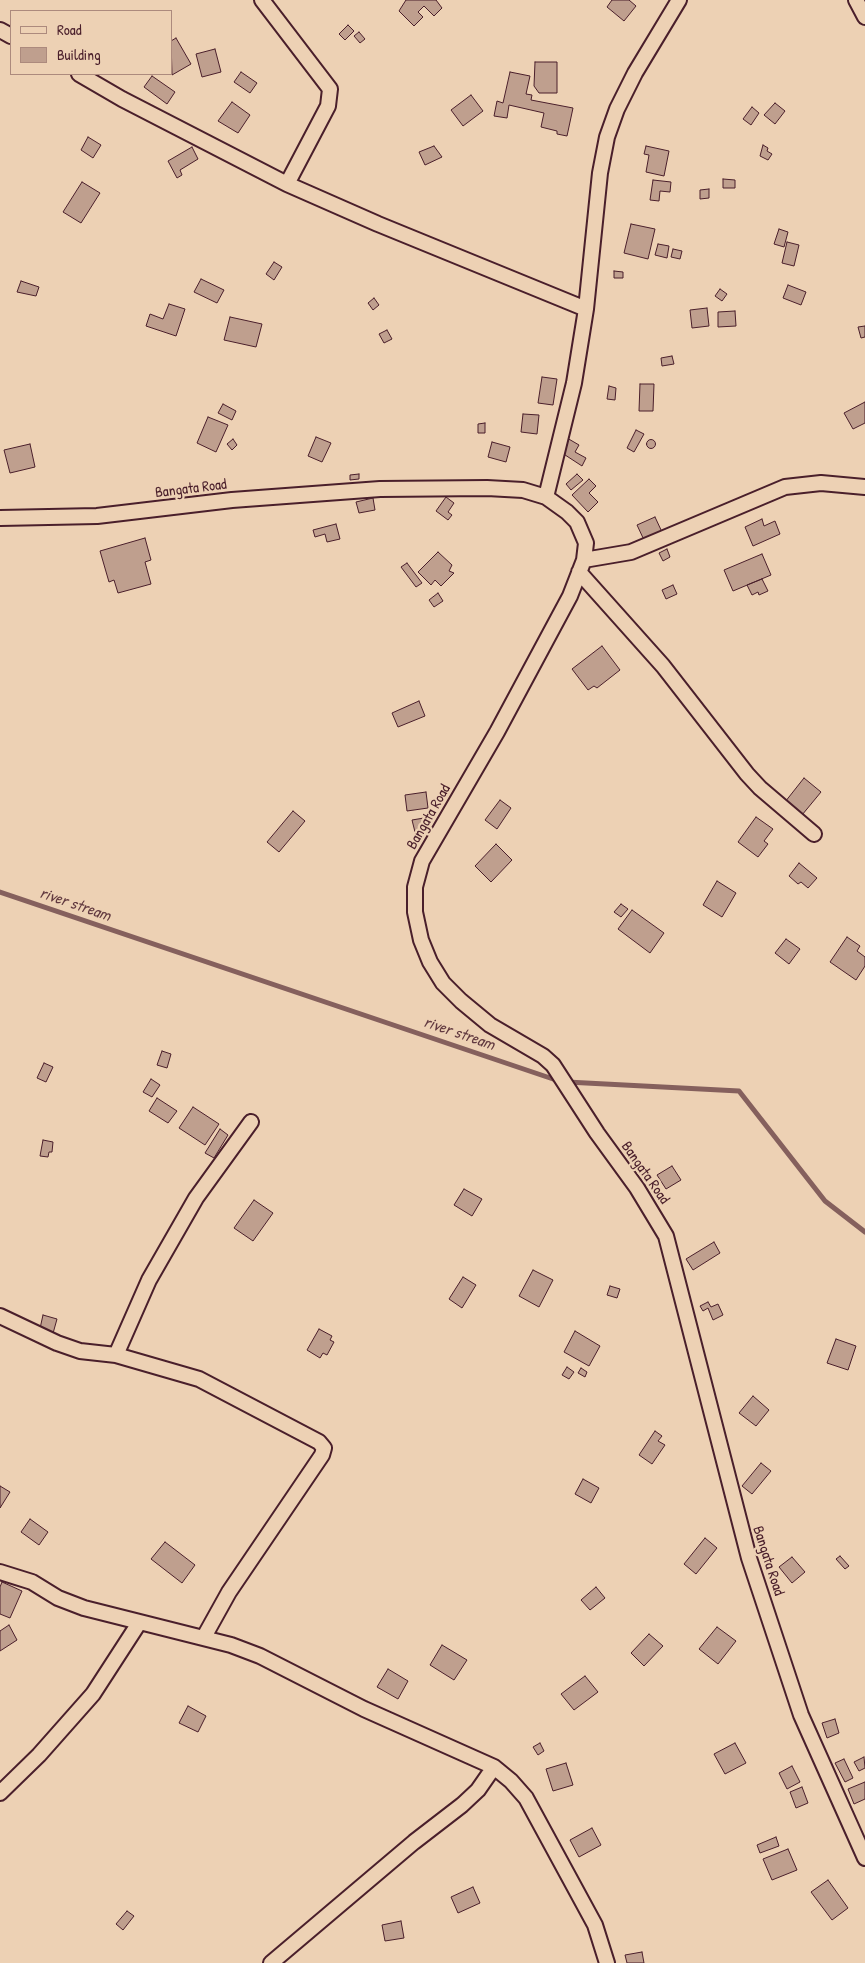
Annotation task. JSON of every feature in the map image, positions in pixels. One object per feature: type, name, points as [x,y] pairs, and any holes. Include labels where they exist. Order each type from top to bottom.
[{"type":"street","points":[[262,0],[330,89],[328,106],[287,184]]},
{"type":"street","points":[[546,497],[574,383],[586,309],[600,173],[607,137],[617,109],[635,73],[679,0]]},
{"type":"street","points":[[856,0],[865,17]]},
{"type":"street","points":[[81,75],[122,99],[287,184],[378,224],[586,309]]},
{"type":"street","points":[[814,834],[760,788],[747,774],[582,566],[631,552],[785,487],[821,484],[865,488]]},
{"type":"street","name":"Bangata Road","points":[[0,518],[97,516],[232,500],[380,489],[486,488],[523,490],[546,497],[567,512],[577,522],[586,544],[582,566],[570,596],[497,732],[422,861],[415,895],[415,912],[420,940],[430,962],[444,983],[461,1001],[490,1025],[543,1056],[553,1065],[597,1133],[637,1188],[666,1236],[749,1558],[801,1715],[865,1858]]},
{"type":"street","points":[[116,1355],[149,1280],[196,1198],[251,1122]]},
{"type":"street","points":[[0,1316],[57,1343],[80,1351],[116,1355],[199,1379],[319,1442],[324,1448],[322,1456],[229,1592],[204,1637]]},
{"type":"street","points":[[0,1572],[32,1582],[58,1598],[84,1608],[139,1623],[204,1637],[260,1656],[356,1704],[494,1768],[511,1781],[526,1798],[596,1925],[607,1963]]},
{"type":"street","points":[[0,1793],[39,1755],[93,1694],[139,1623]]},
{"type":"street","points":[[271,1963],[414,1842],[462,1805],[478,1790],[494,1768]]},
{"type":"building","points":[[406,0],[436,0],[442,8],[434,16],[424,6],[418,12],[423,17],[414,26],[399,11]]},
{"type":"building","points":[[612,0],[629,0],[636,6],[624,21],[607,7]]},
{"type":"building","points":[[348,25],[354,31],[345,40],[339,34]]},
{"type":"building","points":[[359,32],[365,39],[360,43],[354,36]]},
{"type":"building","points":[[176,38],[191,64],[172,75],[172,40]]},
{"type":"building","points":[[215,49],[221,72],[202,77],[196,54]]},
{"type":"building","points":[[535,62],[557,62],[557,93],[539,93],[534,86]]},
{"type":"building","points":[[241,72],[257,83],[250,93],[234,82]]},
{"type":"building","points":[[510,72],[530,76],[526,94],[532,95],[531,100],[573,108],[567,136],[541,127],[544,113],[509,105],[507,118],[494,116],[497,101],[503,103]]},
{"type":"building","points":[[152,76],[175,92],[167,104],[144,87]]},
{"type":"building","points":[[471,95],[483,111],[463,126],[451,110]]},
{"type":"building","points":[[232,102],[250,115],[238,133],[218,121]]},
{"type":"building","points":[[775,103],[785,111],[775,124],[764,115]]},
{"type":"building","points":[[752,107],[759,113],[751,125],[743,119]]},
{"type":"building","points":[[88,137],[101,145],[93,158],[81,150]]},
{"type":"building","points":[[763,145],[772,154],[768,160],[760,156]]},
{"type":"building","points":[[434,146],[442,157],[425,165],[419,152]]},
{"type":"building","points":[[646,146],[669,151],[664,176],[646,172],[649,155],[644,154]]},
{"type":"building","points":[[192,147],[198,159],[180,170],[182,175],[177,178],[168,161]]},
{"type":"building","points":[[723,179],[735,180],[735,188],[723,188]]},
{"type":"building","points":[[653,180],[671,182],[670,192],[660,191],[659,201],[650,200]]},
{"type":"building","points":[[82,182],[100,193],[81,223],[63,212]]},
{"type":"building","points":[[709,189],[709,198],[700,199],[700,190]]},
{"type":"building","points":[[631,224],[655,229],[648,259],[624,253]]},
{"type":"building","points":[[779,229],[788,232],[784,247],[774,244]]},
{"type":"building","points":[[787,242],[799,245],[794,266],[782,263]]},
{"type":"building","points":[[658,244],[669,246],[667,258],[655,255]]},
{"type":"building","points":[[673,249],[682,251],[680,259],[671,257]]},
{"type":"building","points":[[274,262],[282,267],[274,280],[266,274]]},
{"type":"building","points":[[614,271],[623,272],[623,278],[614,278]]},
{"type":"building","points":[[201,279],[224,290],[217,303],[194,292]]},
{"type":"building","points":[[21,281],[39,287],[36,296],[17,292]]},
{"type":"building","points":[[788,285],[806,292],[801,305],[783,298]]},
{"type":"building","points":[[720,289],[727,294],[722,301],[715,296]]},
{"type":"building","points":[[374,298],[379,305],[373,310],[368,303]]},
{"type":"building","points":[[169,304],[185,309],[176,336],[146,326],[150,314],[163,319]]},
{"type":"building","points":[[707,308],[709,326],[692,328],[690,310]]},
{"type":"building","points":[[735,311],[736,326],[718,327],[718,312]]},
{"type":"building","points":[[230,317],[262,324],[256,347],[224,340]]},
{"type":"building","points":[[865,326],[865,337],[861,338],[858,327]]},
{"type":"building","points":[[387,330],[392,339],[384,343],[379,334]]},
{"type":"building","points":[[672,356],[674,364],[662,366],[661,358]]},
{"type":"building","points":[[542,377],[557,379],[553,405],[538,403]]},
{"type":"building","points":[[640,384],[654,384],[653,411],[639,411]]},
{"type":"building","points":[[609,386],[616,388],[615,400],[607,399]]},
{"type":"building","points":[[865,402],[865,423],[853,429],[844,413]]},
{"type":"building","points":[[223,404],[236,411],[232,420],[218,413]]},
{"type":"building","points":[[523,414],[539,415],[537,434],[521,432]]},
{"type":"building","points":[[208,417],[228,425],[216,452],[197,443]]},
{"type":"building","points":[[485,423],[485,433],[478,433],[478,424]]},
{"type":"building","points":[[636,430],[644,434],[634,452],[627,448]]},
{"type":"building","points":[[316,437],[331,443],[322,462],[308,456]]},
{"type":"building","points":[[567,438],[579,445],[575,452],[586,458],[582,466],[559,451]]},
{"type":"building","points":[[233,439],[237,445],[232,450],[227,444]]},
{"type":"building","points":[[651,439],[656,444],[651,449],[646,444]]},
{"type":"building","points":[[492,442],[510,447],[506,462],[488,457]]},
{"type":"building","points":[[30,444],[35,467],[10,473],[4,450]]},
{"type":"building","points":[[359,474],[359,479],[350,480],[350,475]]},
{"type":"building","points":[[577,474],[583,480],[571,490],[566,484]]},
{"type":"building","points":[[589,479],[596,486],[589,493],[598,502],[588,512],[572,495]]},
{"type":"building","points":[[446,497],[454,503],[448,512],[452,515],[448,520],[436,511]]},
{"type":"building","points":[[373,498],[375,510],[359,513],[356,502]]},
{"type":"building","points":[[655,517],[662,532],[644,540],[637,525]]},
{"type":"building","points":[[762,519],[764,526],[775,521],[780,534],[753,546],[745,527]]},
{"type":"building","points":[[336,524],[340,539],[327,542],[325,534],[315,537],[313,530]]},
{"type":"building","points":[[145,538],[151,560],[145,562],[151,584],[118,593],[114,580],[109,582],[100,551]]},
{"type":"building","points":[[667,549],[670,557],[663,561],[659,553]]},
{"type":"building","points":[[438,552],[452,565],[449,571],[454,573],[441,586],[435,580],[431,585],[418,572]]},
{"type":"building","points":[[762,554],[771,575],[733,591],[724,570]]},
{"type":"building","points":[[407,563],[422,583],[416,587],[401,567]]},
{"type":"building","points":[[762,579],[768,591],[759,595],[758,592],[752,595],[747,585]]},
{"type":"building","points":[[673,585],[677,594],[666,599],[662,590]]},
{"type":"building","points":[[438,593],[443,601],[434,607],[429,600]]},
{"type":"building","points":[[602,646],[620,670],[597,688],[594,686],[588,690],[572,669]]},
{"type":"building","points":[[419,701],[425,716],[398,727],[392,713]]},
{"type":"building","points":[[804,778],[821,792],[802,815],[785,802]]},
{"type":"building","points":[[426,792],[428,808],[407,811],[405,795]]},
{"type":"building","points":[[500,800],[511,808],[497,829],[485,820]]},
{"type":"building","points":[[293,811],[305,821],[279,852],[267,842]]},
{"type":"building","points":[[756,817],[773,829],[764,841],[768,844],[758,857],[738,842]]},
{"type":"building","points":[[424,818],[427,829],[415,832],[412,820]]},
{"type":"building","points":[[496,844],[512,860],[491,882],[475,866]]},
{"type":"building","points":[[799,863],[817,878],[808,888],[801,882],[798,884],[789,876]]},
{"type":"building","points":[[717,881],[736,893],[722,917],[703,905]]},
{"type":"building","points":[[621,904],[628,909],[621,917],[614,912]]},
{"type":"building","points":[[632,910],[664,933],[650,953],[618,929]]},
{"type":"building","points":[[847,937],[860,946],[857,951],[865,957],[865,966],[856,980],[830,962]]},
{"type":"building","points":[[786,939],[800,949],[789,964],[775,953]]},
{"type":"building","points":[[162,1051],[171,1054],[167,1068],[157,1065]]},
{"type":"building","points":[[44,1063],[53,1067],[46,1082],[37,1078]]},
{"type":"building","points":[[151,1079],[160,1085],[152,1097],[143,1092]]},
{"type":"building","points":[[157,1098],[177,1111],[168,1123],[149,1111]]},
{"type":"building","points":[[193,1107],[219,1124],[205,1145],[179,1128]]},
{"type":"building","points":[[220,1129],[228,1135],[214,1158],[205,1153]]},
{"type":"building","points":[[43,1140],[53,1142],[52,1152],[49,1152],[48,1157],[40,1156]]},
{"type":"building","points":[[672,1166],[681,1180],[666,1189],[657,1175]]},
{"type":"building","points":[[464,1189],[482,1199],[472,1216],[454,1205]]},
{"type":"building","points":[[254,1200],[273,1213],[253,1241],[234,1228]]},
{"type":"building","points":[[714,1242],[720,1253],[693,1270],[686,1259]]},
{"type":"building","points":[[533,1270],[553,1280],[539,1307],[519,1296]]},
{"type":"building","points":[[463,1277],[476,1285],[462,1308],[449,1299]]},
{"type":"building","points":[[610,1286],[620,1289],[617,1298],[607,1295]]},
{"type":"building","points":[[708,1302],[711,1307],[718,1304],[723,1315],[713,1320],[708,1308],[703,1311],[700,1306]]},
{"type":"building","points":[[43,1315],[57,1319],[52,1337],[39,1333]]},
{"type":"building","points":[[319,1329],[332,1336],[330,1340],[334,1342],[327,1355],[323,1353],[320,1358],[307,1350]]},
{"type":"building","points":[[575,1331],[600,1346],[589,1366],[564,1352]]},
{"type":"building","points":[[836,1339],[856,1346],[848,1370],[827,1363]]},
{"type":"building","points":[[567,1367],[574,1372],[569,1379],[562,1375]]},
{"type":"building","points":[[581,1368],[587,1372],[585,1377],[578,1373]]},
{"type":"building","points":[[753,1396],[769,1410],[756,1426],[739,1413]]},
{"type":"building","points":[[655,1431],[662,1436],[658,1441],[665,1445],[652,1464],[639,1455]]},
{"type":"building","points":[[761,1463],[771,1471],[752,1494],[742,1486]]},
{"type":"building","points":[[583,1479],[599,1488],[591,1503],[575,1494]]},
{"type":"building","points":[[0,1486],[10,1492],[0,1508]]},
{"type":"building","points":[[30,1519],[48,1532],[39,1545],[21,1532]]},
{"type":"building","points":[[705,1538],[717,1548],[696,1574],[684,1564]]},
{"type":"building","points":[[165,1542],[195,1565],[182,1583],[151,1559]]},
{"type":"building","points":[[840,1556],[849,1566],[845,1569],[836,1559]]},
{"type":"building","points":[[792,1557],[805,1572],[792,1583],[779,1567]]},
{"type":"building","points":[[2,1582],[22,1591],[10,1618],[0,1614],[0,1587]]},
{"type":"building","points":[[596,1587],[605,1598],[590,1610],[581,1600]]},
{"type":"building","points":[[9,1625],[17,1640],[0,1651],[0,1631]]},
{"type":"building","points":[[717,1627],[736,1641],[718,1664],[699,1649]]},
{"type":"building","points":[[649,1634],[663,1646],[644,1666],[631,1653]]},
{"type":"building","points":[[442,1645],[467,1660],[454,1680],[430,1665]]},
{"type":"building","points":[[388,1669],[408,1681],[398,1699],[377,1687]]},
{"type":"building","points":[[585,1676],[598,1692],[574,1710],[561,1694]]},
{"type":"building","points":[[188,1706],[206,1716],[198,1732],[179,1723]]},
{"type":"building","points":[[835,1719],[839,1733],[827,1738],[822,1723]]},
{"type":"building","points":[[540,1743],[544,1751],[538,1755],[533,1747]]},
{"type":"building","points":[[735,1743],[746,1763],[725,1774],[714,1754]]},
{"type":"building","points":[[864,1757],[865,1768],[859,1771],[854,1762]]},
{"type":"building","points":[[844,1759],[853,1778],[845,1782],[835,1763]]},
{"type":"building","points":[[566,1763],[573,1785],[553,1791],[546,1769]]},
{"type":"building","points":[[792,1766],[800,1782],[787,1789],[779,1773]]},
{"type":"building","points":[[865,1782],[865,1799],[854,1804],[848,1789]]},
{"type":"building","points":[[802,1787],[808,1803],[796,1808],[790,1792]]},
{"type":"building","points":[[592,1828],[601,1845],[579,1857],[570,1840]]},
{"type":"building","points":[[776,1837],[779,1846],[760,1853],[757,1845]]},
{"type":"building","points":[[788,1849],[797,1870],[772,1880],[763,1859]]},
{"type":"building","points":[[828,1880],[848,1908],[832,1920],[811,1892]]},
{"type":"building","points":[[473,1887],[480,1903],[458,1913],[451,1897]]},
{"type":"building","points":[[127,1911],[134,1916],[123,1930],[116,1924]]},
{"type":"building","points":[[401,1921],[404,1938],[385,1941],[382,1925]]},
{"type":"building","points":[[642,1952],[644,1963],[627,1963],[625,1955]]},
{"type":"waterway","name":"river stream","points":[[0,892],[559,1081]]},
{"type":"waterway","name":"river stream","points":[[567,1082],[739,1091],[825,1201],[865,1232]]}]
